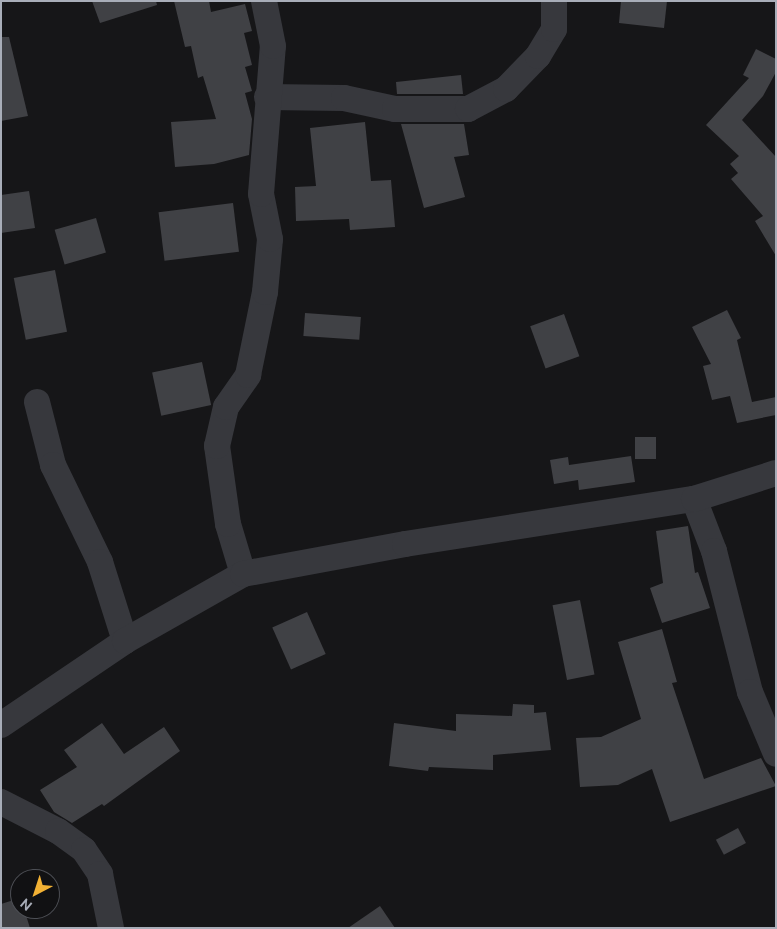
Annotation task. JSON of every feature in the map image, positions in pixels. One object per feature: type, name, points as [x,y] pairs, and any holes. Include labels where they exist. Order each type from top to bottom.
[{"type":"street","points":[[243,574],[228,524],[218,446],[226,407],[248,375],[265,292],[270,239],[262,194],[267,97],[273,46],[264,1]]},
{"type":"street","points":[[267,97],[344,98],[396,109],[468,110],[506,89],[538,56],[554,29],[554,1]]},
{"type":"street","points":[[37,402],[53,465],[100,562],[125,641]]},
{"type":"street","points":[[1,726],[125,641],[243,574],[405,544],[694,499],[776,474]]},
{"type":"street","points":[[694,499],[714,550],[750,692],[776,754]]},
{"type":"street","points":[[1,802],[58,831],[84,850],[100,874],[111,928]]},
{"type":"building","points":[[92,1],[156,1],[157,5],[100,23]]},
{"type":"building","points":[[174,1],[209,1],[211,12],[245,4],[252,31],[244,33],[252,65],[245,67],[252,91],[245,93],[252,119],[249,155],[214,164],[175,167],[171,122],[216,119],[203,76],[198,78],[191,46],[185,47]]},
{"type":"building","points":[[621,1],[667,1],[664,28],[619,23]]},
{"type":"building","points":[[1,37],[9,37],[28,116],[1,121]]},
{"type":"building","points":[[756,49],[776,59],[776,72],[763,96],[742,120],[776,157],[776,256],[755,221],[763,216],[731,179],[738,173],[730,164],[739,156],[706,125],[749,78],[743,75]]},
{"type":"building","points":[[461,75],[463,94],[397,94],[396,82]]},
{"type":"building","points":[[365,122],[371,181],[391,180],[395,227],[350,230],[349,219],[296,221],[295,187],[316,186],[310,128]]},
{"type":"building","points":[[401,124],[464,124],[469,155],[454,157],[465,197],[424,208]]},
{"type":"building","points":[[29,191],[35,228],[1,233],[1,195]]},
{"type":"building","points":[[233,203],[239,252],[165,261],[159,212]]},
{"type":"building","points":[[96,218],[106,253],[65,264],[55,230]]},
{"type":"building","points":[[55,270],[67,332],[26,340],[14,278]]},
{"type":"building","points":[[727,310],[741,338],[737,340],[752,402],[776,397],[776,415],[737,423],[730,396],[712,400],[703,366],[711,364],[692,327]]},
{"type":"building","points":[[305,313],[361,317],[359,340],[303,336]]},
{"type":"building","points":[[564,314],[579,356],[546,369],[530,326]]},
{"type":"building","points":[[202,362],[211,405],[161,416],[152,373]]},
{"type":"building","points":[[635,437],[656,437],[656,459],[635,459]]},
{"type":"building","points":[[631,456],[635,482],[579,490],[578,480],[554,484],[550,460],[568,457],[569,465]]},
{"type":"building","points":[[688,526],[695,573],[698,572],[710,608],[662,623],[650,588],[663,583],[656,531]]},
{"type":"building","points":[[580,600],[595,675],[567,680],[553,605]]},
{"type":"building","points":[[307,612],[326,654],[291,669],[272,627]]},
{"type":"building","points":[[662,629],[677,682],[672,683],[704,779],[761,758],[776,786],[670,822],[652,769],[618,785],[580,787],[576,738],[601,737],[641,719],[618,642]]},
{"type":"building","points":[[513,704],[534,705],[534,713],[546,712],[551,750],[493,755],[493,770],[429,767],[428,771],[389,766],[394,723],[456,731],[456,714],[512,716]]},
{"type":"building","points":[[102,723],[124,754],[164,727],[180,751],[104,806],[102,804],[72,823],[54,812],[40,790],[77,767],[64,750]]},
{"type":"building","points":[[738,828],[746,843],[724,855],[716,840]]},
{"type":"building","points":[[10,901],[10,919],[27,919],[30,928],[1,928],[1,904]]},
{"type":"building","points":[[380,906],[395,928],[348,928]]}]
